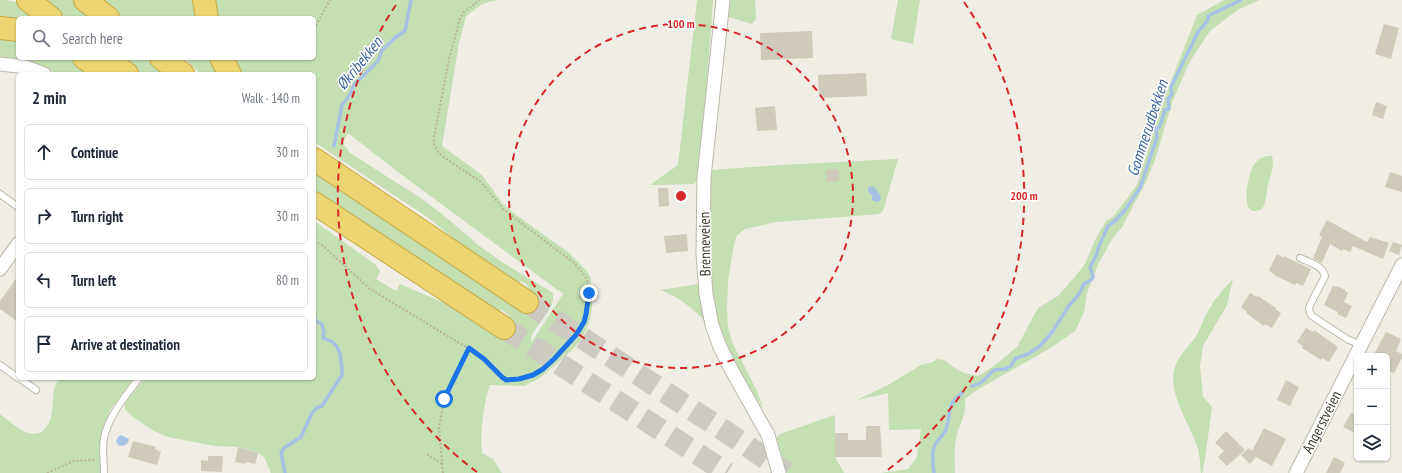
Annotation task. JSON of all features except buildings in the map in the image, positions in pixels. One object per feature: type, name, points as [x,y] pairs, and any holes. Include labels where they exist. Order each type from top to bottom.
[{"type":"highway","points":[[28,0],[48,16]]},
{"type":"highway","points":[[84,0],[105,16]]},
{"type":"highway","points":[[204,0],[207,16]]},
{"type":"highway","points":[[0,28],[16,30]]},
{"type":"highway","points":[[87,60],[104,72]]},
{"type":"highway","points":[[108,60],[124,72]]},
{"type":"highway","points":[[164,60],[180,72]]},
{"type":"highway","points":[[222,60],[229,72]]},
{"type":"highway","points":[[316,154],[323,165],[528,302]]},
{"type":"highway","points":[[316,204],[504,328]]},
{"type":"street","name":"Brenneveien","points":[[723,0],[704,177],[703,254],[706,294],[712,325],[720,347],[768,435],[779,473]]},
{"type":"street","points":[[0,64],[26,67],[39,72]]},
{"type":"street","points":[[0,269],[16,247]]},
{"type":"street","name":"Angerstveien","points":[[1296,473],[1402,265]]},
{"type":"lane","points":[[0,194],[16,206]]},
{"type":"lane","points":[[1300,258],[1319,266],[1325,276],[1311,303],[1310,308],[1312,316],[1347,339],[1361,345]]},
{"type":"lane","points":[[0,365],[16,377]]},
{"type":"lane","points":[[21,380],[36,390]]},
{"type":"lane","points":[[104,473],[104,439],[109,422],[117,407],[137,380]]},
{"type":"path","points":[[316,24],[330,0]]},
{"type":"path","points":[[316,242],[323,246],[370,289],[469,348],[484,359],[506,380],[519,379],[533,375],[543,369],[576,335],[584,322],[589,300],[587,280],[580,268],[541,237],[511,216],[504,210],[481,182],[442,156],[434,145],[434,137],[449,59],[460,19],[464,12],[480,0]]},
{"type":"path","points":[[443,473],[439,428],[444,399],[469,348]]},
{"type":"path","points":[[427,454],[443,465]]},
{"type":"path","points":[[47,473],[74,461],[104,460]]},
{"type":"green space","points":[[0,0],[7,0],[17,3],[36,16],[16,16],[16,25],[0,22]]},
{"type":"green space","points":[[44,0],[74,0],[94,16],[64,16]]},
{"type":"green space","points":[[100,0],[199,0],[202,16],[120,16]]},
{"type":"green space","points":[[212,0],[497,0],[482,4],[466,16],[459,43],[442,146],[482,175],[503,204],[516,215],[568,252],[590,276],[592,289],[590,319],[580,341],[572,350],[540,378],[524,386],[490,385],[481,436],[482,453],[493,459],[502,473],[271,473],[264,457],[258,453],[239,447],[215,446],[168,437],[154,431],[130,415],[125,409],[125,403],[143,380],[316,380],[316,222],[376,265],[380,272],[376,279],[396,291],[400,284],[465,312],[489,328],[487,331],[497,335],[513,323],[508,315],[501,309],[498,313],[316,193],[316,170],[508,298],[506,302],[517,307],[532,293],[526,284],[520,281],[518,284],[469,251],[427,217],[316,143],[316,72],[237,72],[230,60],[316,60],[316,16],[215,16]],"holes":[[[348,133],[398,172],[563,294],[531,343],[534,331],[550,308],[553,301],[553,293],[502,262],[478,245],[422,199],[350,153],[344,145],[344,140]]]},
{"type":"green space","points":[[697,0],[713,0],[704,122],[698,178],[694,184],[650,185],[678,165]]},
{"type":"green space","points":[[727,0],[755,0],[756,19],[752,24],[725,16]]},
{"type":"green space","points":[[898,0],[920,0],[913,44],[891,39]]},
{"type":"green space","points":[[1224,0],[1260,0],[1239,9],[1210,31],[1189,63],[1173,100],[1154,163],[1146,182],[1122,227],[1112,239],[1099,262],[1087,293],[1084,312],[1075,331],[1052,347],[977,390],[965,399],[964,415],[955,442],[955,473],[881,473],[908,469],[917,457],[921,429],[889,430],[888,393],[857,400],[888,385],[921,365],[933,362],[937,359],[944,360],[964,373],[978,376],[994,366],[1017,347],[1038,308],[1058,296],[1078,273],[1085,264],[1095,240],[1106,221],[1113,217],[1137,185],[1164,99],[1197,15]]},
{"type":"green space","points":[[0,35],[16,39],[16,60],[76,60],[95,72],[54,72],[29,63],[0,57]]},
{"type":"green space","points":[[121,60],[151,60],[168,72],[137,72]]},
{"type":"green space","points":[[186,60],[216,60],[223,72],[199,72]]},
{"type":"green space","points":[[1268,156],[1272,156],[1273,164],[1265,202],[1261,209],[1252,211],[1247,202],[1247,189],[1250,176],[1257,161]]},
{"type":"green space","points":[[898,159],[883,211],[879,214],[777,222],[745,229],[737,235],[733,249],[728,281],[728,327],[732,342],[757,391],[763,408],[727,353],[717,326],[712,304],[708,259],[711,170]]},
{"type":"green space","points":[[1233,279],[1227,305],[1203,346],[1200,367],[1203,397],[1212,407],[1205,459],[1201,473],[1200,458],[1197,447],[1175,393],[1173,382],[1174,372],[1179,358],[1197,335],[1212,305]]},
{"type":"green space","points":[[699,284],[707,319],[704,320],[684,302],[673,295],[660,290]]},
{"type":"green space","points":[[59,380],[132,380],[110,410],[100,439],[100,473],[0,473],[0,414],[25,432],[36,434],[41,432],[46,427],[51,417],[55,386]]},
{"type":"green space","points":[[835,415],[835,457],[844,473],[785,473],[776,438],[780,434]]},
{"type":"water","points":[[871,186],[876,188],[880,194],[881,200],[877,202],[872,200],[872,195],[868,192],[868,188]]},
{"type":"water","points":[[121,435],[129,439],[127,444],[123,446],[118,445],[116,441]]},
{"type":"waterway","name":"Økribekken","points":[[334,146],[342,105],[349,96],[354,85],[378,61],[382,50],[405,31],[411,0]]},
{"type":"waterway","name":"Gommerudbekken","points":[[972,386],[982,382],[994,370],[1007,369],[1006,368],[1011,366],[1016,358],[1028,354],[1040,346],[1053,331],[1068,307],[1079,294],[1084,284],[1091,280],[1093,277],[1090,267],[1108,226],[1125,210],[1140,188],[1157,137],[1156,129],[1160,126],[1165,110],[1169,109],[1168,99],[1172,94],[1171,87],[1198,32],[1208,20],[1208,16],[1241,0]]},
{"type":"waterway","name":"Økribekken","points":[[285,473],[281,453],[284,448],[301,437],[311,415],[316,408],[322,406],[342,375],[340,354],[337,347],[333,342],[323,338],[324,332],[322,324],[316,321]]},
{"type":"waterway","points":[[934,473],[934,448],[946,429],[953,402],[962,393]]},
{"type":"tunnel","points":[[527,302],[743,443],[786,473]]},
{"type":"tunnel","points":[[504,328],[727,473]]},
{"type":"route","points":[[444,399],[469,348],[480,355],[506,380],[527,377],[539,372],[554,359],[576,335],[584,322],[589,293]]}]
